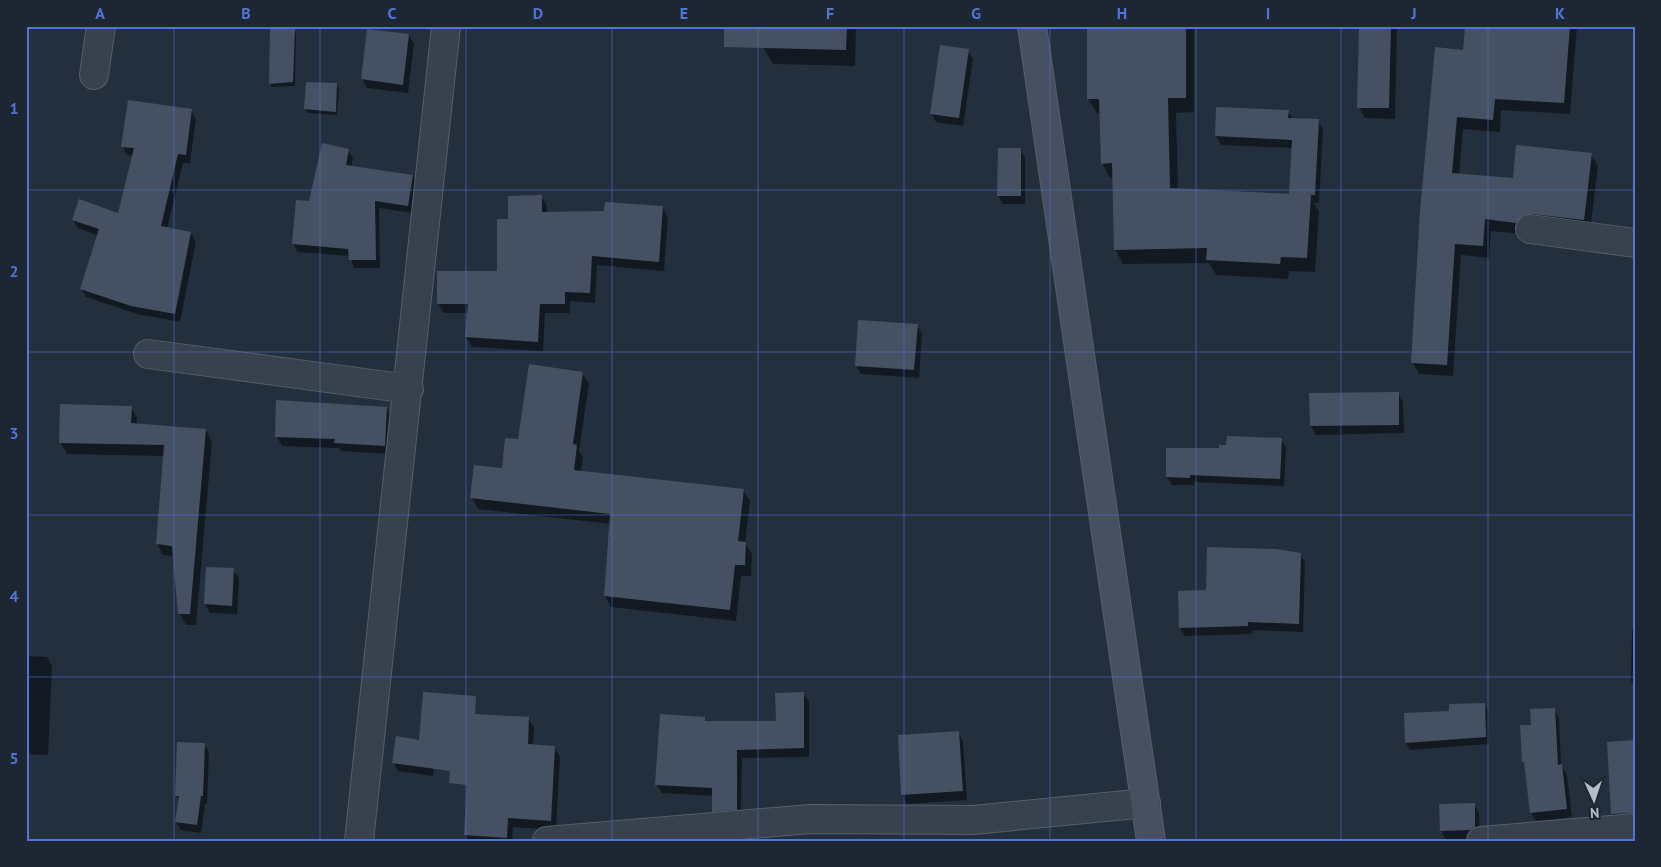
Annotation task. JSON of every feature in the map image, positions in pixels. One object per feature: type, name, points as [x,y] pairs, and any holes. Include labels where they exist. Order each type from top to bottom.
[{"type":"street","points":[[94,75],[101,26]]},
{"type":"street","points":[[360,841],[446,26]]},
{"type":"street","points":[[1032,26],[1151,841]]},
{"type":"street","points":[[1530,229],[1635,243]]},
{"type":"street","points":[[148,354],[408,389]]},
{"type":"street","points":[[547,841],[811,819],[973,820],[1146,803]]},
{"type":"street","points":[[1481,841],[1635,828]]},
{"type":"building","points":[[724,26],[847,26],[846,50],[724,47]]},
{"type":"building","points":[[1087,26],[1186,26],[1186,98],[1168,98],[1170,188],[1311,195],[1307,258],[1281,257],[1280,264],[1206,260],[1207,248],[1114,250],[1112,163],[1101,164],[1099,99],[1087,99]]},
{"type":"building","points":[[1359,26],[1391,26],[1389,108],[1357,108]]},
{"type":"building","points":[[1465,26],[1570,26],[1564,103],[1495,99],[1493,120],[1457,117],[1452,173],[1513,178],[1516,145],[1592,153],[1584,220],[1532,214],[1524,215],[1516,223],[1485,219],[1483,246],[1455,244],[1447,365],[1411,363],[1420,211],[1435,47],[1463,50]]},
{"type":"building","points":[[270,28],[295,28],[293,82],[269,84]]},
{"type":"building","points":[[367,29],[409,34],[403,85],[361,79]]},
{"type":"building","points":[[940,45],[969,49],[959,118],[930,114]]},
{"type":"building","points":[[306,82],[337,83],[336,112],[304,109]]},
{"type":"building","points":[[128,100],[192,109],[186,155],[178,154],[161,226],[191,232],[175,314],[131,306],[80,289],[99,229],[72,220],[79,199],[118,213],[134,148],[121,147]]},
{"type":"building","points":[[1216,107],[1289,110],[1288,118],[1319,119],[1315,195],[1289,194],[1292,140],[1215,136]]},
{"type":"building","points":[[322,143],[349,149],[346,165],[413,175],[408,206],[375,201],[376,260],[349,260],[348,249],[292,244],[296,200],[309,201]]},
{"type":"building","points":[[998,148],[1021,148],[1021,196],[997,196]]},
{"type":"building","points":[[542,195],[542,212],[604,211],[605,202],[663,206],[659,262],[592,256],[590,293],[565,292],[565,304],[540,304],[538,342],[465,337],[468,304],[437,304],[437,271],[497,271],[497,219],[508,219],[508,196]]},
{"type":"building","points":[[858,320],[918,324],[914,370],[855,366]]},
{"type":"building","points":[[529,364],[583,372],[573,444],[577,445],[574,470],[744,489],[738,541],[746,542],[745,565],[735,565],[730,610],[604,596],[610,514],[470,498],[474,465],[502,468],[505,438],[518,439]]},
{"type":"building","points":[[1399,392],[1399,425],[1310,426],[1309,393]]},
{"type":"building","points":[[276,400],[387,407],[385,446],[334,443],[335,439],[275,437]]},
{"type":"building","points":[[60,404],[132,406],[131,423],[206,429],[190,614],[178,614],[172,546],[156,544],[164,445],[59,443]]},
{"type":"building","points":[[1227,436],[1282,438],[1280,479],[1190,475],[1190,478],[1166,477],[1166,448],[1219,448],[1219,445],[1226,445]]},
{"type":"building","points":[[1207,547],[1276,549],[1301,553],[1299,624],[1248,622],[1248,626],[1179,628],[1178,591],[1206,590]]},
{"type":"building","points":[[206,567],[234,568],[232,606],[204,604]]},
{"type":"building","points":[[423,692],[476,696],[475,714],[529,717],[528,744],[555,746],[551,821],[508,818],[507,838],[464,835],[467,785],[449,783],[450,771],[392,763],[396,736],[419,740]]},
{"type":"building","points":[[804,692],[804,748],[737,750],[737,810],[712,812],[712,788],[655,785],[660,714],[705,717],[705,721],[776,721],[775,693]]},
{"type":"building","points":[[1485,703],[1486,737],[1405,743],[1404,713],[1449,711],[1449,704]]},
{"type":"building","points":[[1555,708],[1558,765],[1562,764],[1567,809],[1530,813],[1524,762],[1522,762],[1520,725],[1531,725],[1530,709]]},
{"type":"building","points":[[959,731],[963,791],[901,795],[898,735]]},
{"type":"building","points":[[1635,740],[1635,813],[1611,814],[1607,742]]},
{"type":"building","points":[[177,742],[205,743],[203,796],[201,796],[197,825],[175,822],[179,796],[175,796]]},
{"type":"building","points":[[1475,803],[1475,827],[1470,830],[1440,831],[1439,804]]}]
